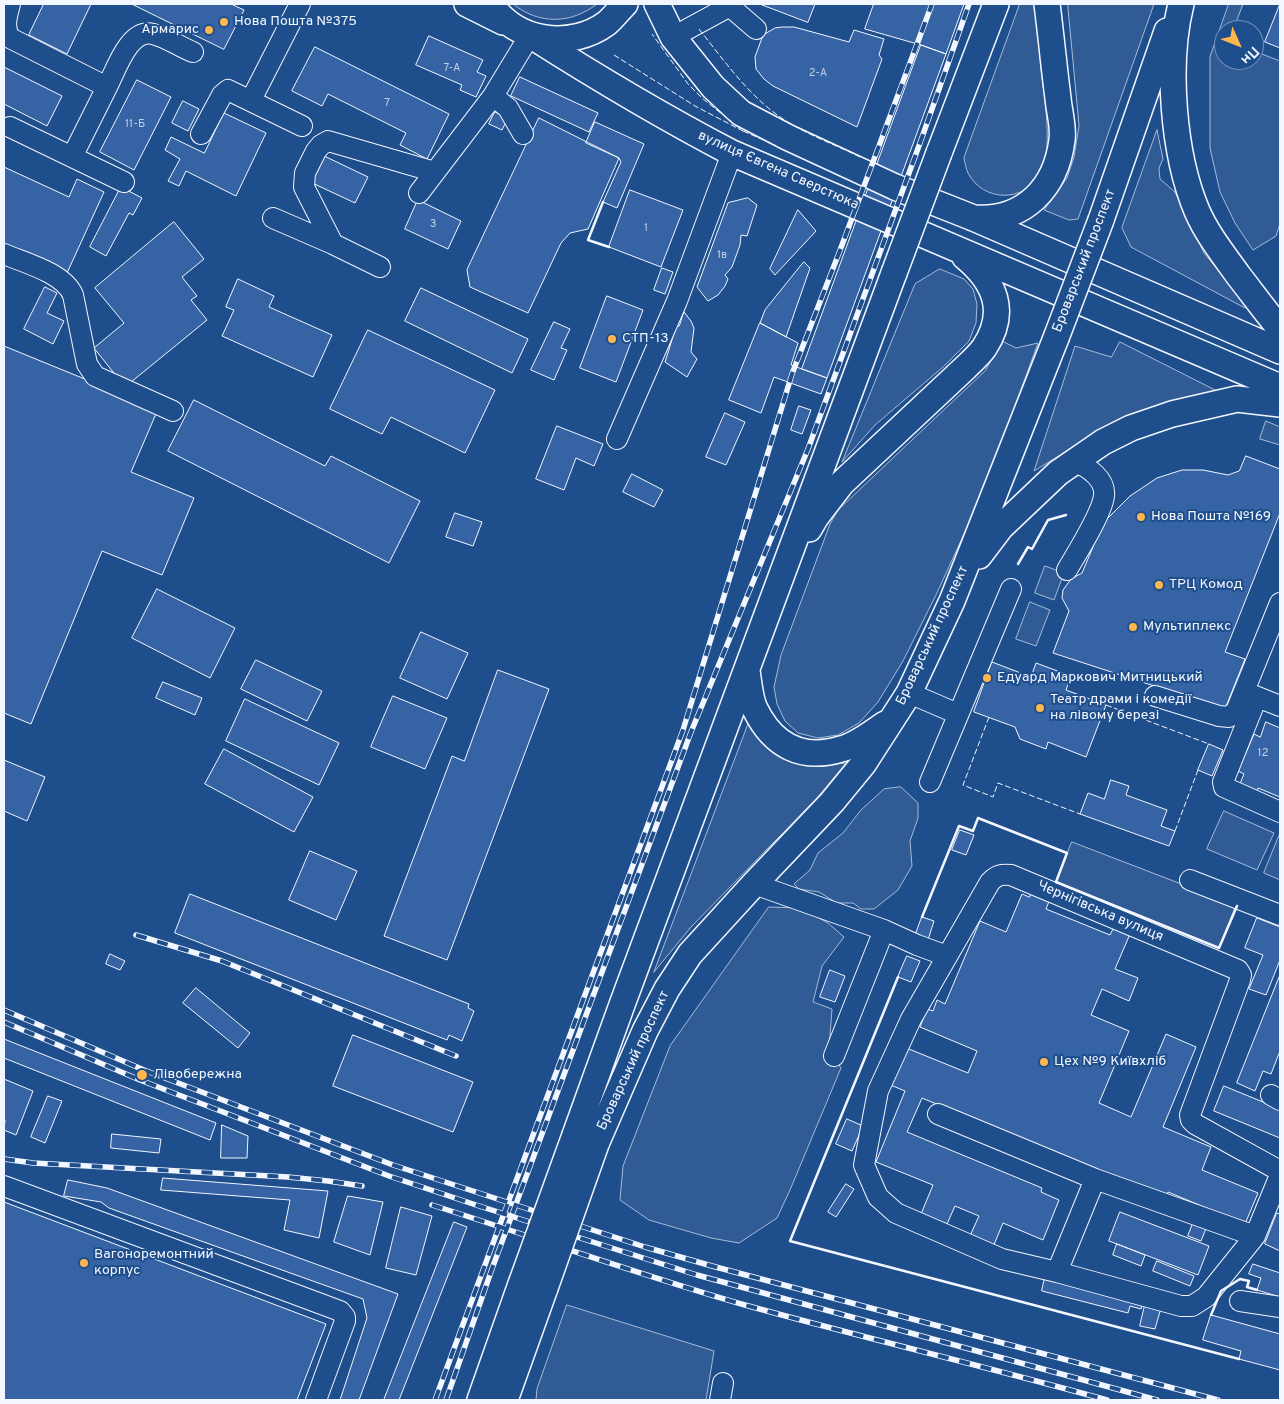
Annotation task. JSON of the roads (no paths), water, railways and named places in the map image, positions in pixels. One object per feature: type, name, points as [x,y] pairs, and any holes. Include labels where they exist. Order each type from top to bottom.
[{"type":"main road","name":"вулиця Євгена Сверстюка","points":[[467,4],[521,31],[697,135],[732,153],[1280,387]]},
{"type":"main road","points":[[491,4],[495,11],[521,31],[556,40],[583,36],[606,23],[625,4]]},
{"type":"main road","points":[[657,4],[673,37],[713,87],[741,113],[786,137],[894,187],[971,217],[1280,351]]},
{"type":"main road","name":"Броварський проспект","points":[[480,1400],[533,1286],[586,1140],[626,993],[996,4]]},
{"type":"main road","points":[[971,217],[997,217],[1016,212],[1040,194],[1053,174],[1058,162],[1063,138],[1047,4]]},
{"type":"main road","name":"Броварський проспект","points":[[586,1140],[667,989],[690,954],[832,802],[864,763],[909,693],[952,601],[1056,338],[1101,220],[1176,4]]},
{"type":"main road","points":[[1181,4],[1173,49],[1173,84],[1178,135],[1186,179],[1197,211],[1213,242],[1280,330]]},
{"type":"main road","points":[[777,589],[816,517],[842,483],[966,367],[983,350],[992,336],[996,307],[993,290],[979,270],[956,249]]},
{"type":"main road","points":[[952,601],[977,558],[1001,527],[1058,474],[1103,442],[1131,428],[1172,414],[1237,399],[1280,404]]},
{"type":"main road","points":[[747,671],[755,708],[772,734],[785,745],[801,752],[819,754],[842,749],[864,738],[894,718]]},
{"type":"main road","name":"Броварський проспект","points":[[505,1400],[533,1286]]},
{"type":"lane","points":[[10,4],[6,25],[6,32],[10,38],[107,87]]},
{"type":"lane","points":[[251,100],[300,4]]},
{"type":"lane","points":[[673,37],[728,5],[756,29]]},
{"type":"lane","points":[[419,193],[493,96],[521,31]]},
{"type":"lane","points":[[72,157],[128,47],[136,37],[144,33],[153,34],[192,52]]},
{"type":"lane","points":[[201,134],[224,92],[228,90],[302,126]]},
{"type":"lane","points":[[493,96],[508,108],[523,134]]},
{"type":"lane","points":[[10,127],[124,182]]},
{"type":"lane","points":[[333,244],[304,187],[305,173],[321,144],[328,141],[336,142],[435,172]]},
{"type":"lane","points":[[617,439],[677,300],[732,153]]},
{"type":"lane","points":[[273,218],[380,267]]},
{"type":"lane","points":[[4,254],[56,276],[70,287],[87,364],[94,376],[173,411]]},
{"type":"lane","points":[[1067,570],[1100,508],[1104,494],[1098,478],[1088,467],[1075,462]]},
{"type":"lane","points":[[930,782],[1011,589]]},
{"type":"lane","points":[[1280,603],[1223,782],[1224,787],[1280,812]]},
{"type":"lane","points":[[909,693],[958,714]]},
{"type":"lane","points":[[1155,696],[1219,716],[1229,717],[1251,694]]},
{"type":"lane","points":[[1251,694],[1280,706]]},
{"type":"lane","name":"Чернігівська вулиця","points":[[948,956],[990,882],[996,876],[1004,874],[1238,970],[1241,975],[1240,980],[1190,1115],[1191,1120],[1280,1173]]},
{"type":"lane","points":[[1190,880],[1280,915]]},
{"type":"lane","points":[[754,884],[884,930],[948,956],[911,1019],[878,1091],[864,1165],[878,1197],[896,1213],[1002,1259],[1181,1306],[1192,1306],[1206,1297],[1254,1236],[1280,1173]]},
{"type":"lane","points":[[834,1056],[884,930]]},
{"type":"lane","points":[[938,1114],[1095,1179],[1254,1236]]},
{"type":"lane","points":[[1057,1272],[1095,1179]]},
{"type":"lane","points":[[4,1186],[340,1311],[345,1321],[316,1400]]},
{"type":"lane","points":[[1240,1301],[1280,1307]]},
{"type":"railway","points":[[435,1400],[683,730],[792,374],[932,4]]},
{"type":"railway","points":[[446,1400],[493,1266],[691,732],[808,449],[969,4]]},
{"type":"railway","points":[[136,935],[222,961],[456,1056]]},
{"type":"railway","points":[[4,1010],[144,1070],[393,1165],[645,1247],[1218,1400]]},
{"type":"railway","points":[[4,1022],[140,1080],[389,1176],[476,1205],[697,1275],[1157,1400]]},
{"type":"railway","points":[[4,1159],[33,1163],[288,1177],[362,1186]]},
{"type":"railway","points":[[432,1205],[745,1305],[1107,1400]]},
{"type":"place","name":"Нова Пошта №375","points":[[224,22]]},
{"type":"place","name":"Армарис","points":[[209,30]]},
{"type":"place","name":"СТП-13","points":[[612,339]]},
{"type":"place","name":"Нова Пошта №169","points":[[1141,517]]},
{"type":"place","name":"ТРЦ Комод","points":[[1159,585]]},
{"type":"place","name":"Мультиплекс","points":[[1133,627]]},
{"type":"place","name":"Едуард Маркович Митницький","points":[[987,678]]},
{"type":"place","name":"Театр драми і комедії на лівому березі","points":[[1040,708]]},
{"type":"place","name":"Цех №9 Київхліб","points":[[1044,1062]]},
{"type":"place","name":"Лівобережна","points":[[142,1075]]},
{"type":"place","name":"Вагоноремонтний корпус","points":[[84,1263]]}]
